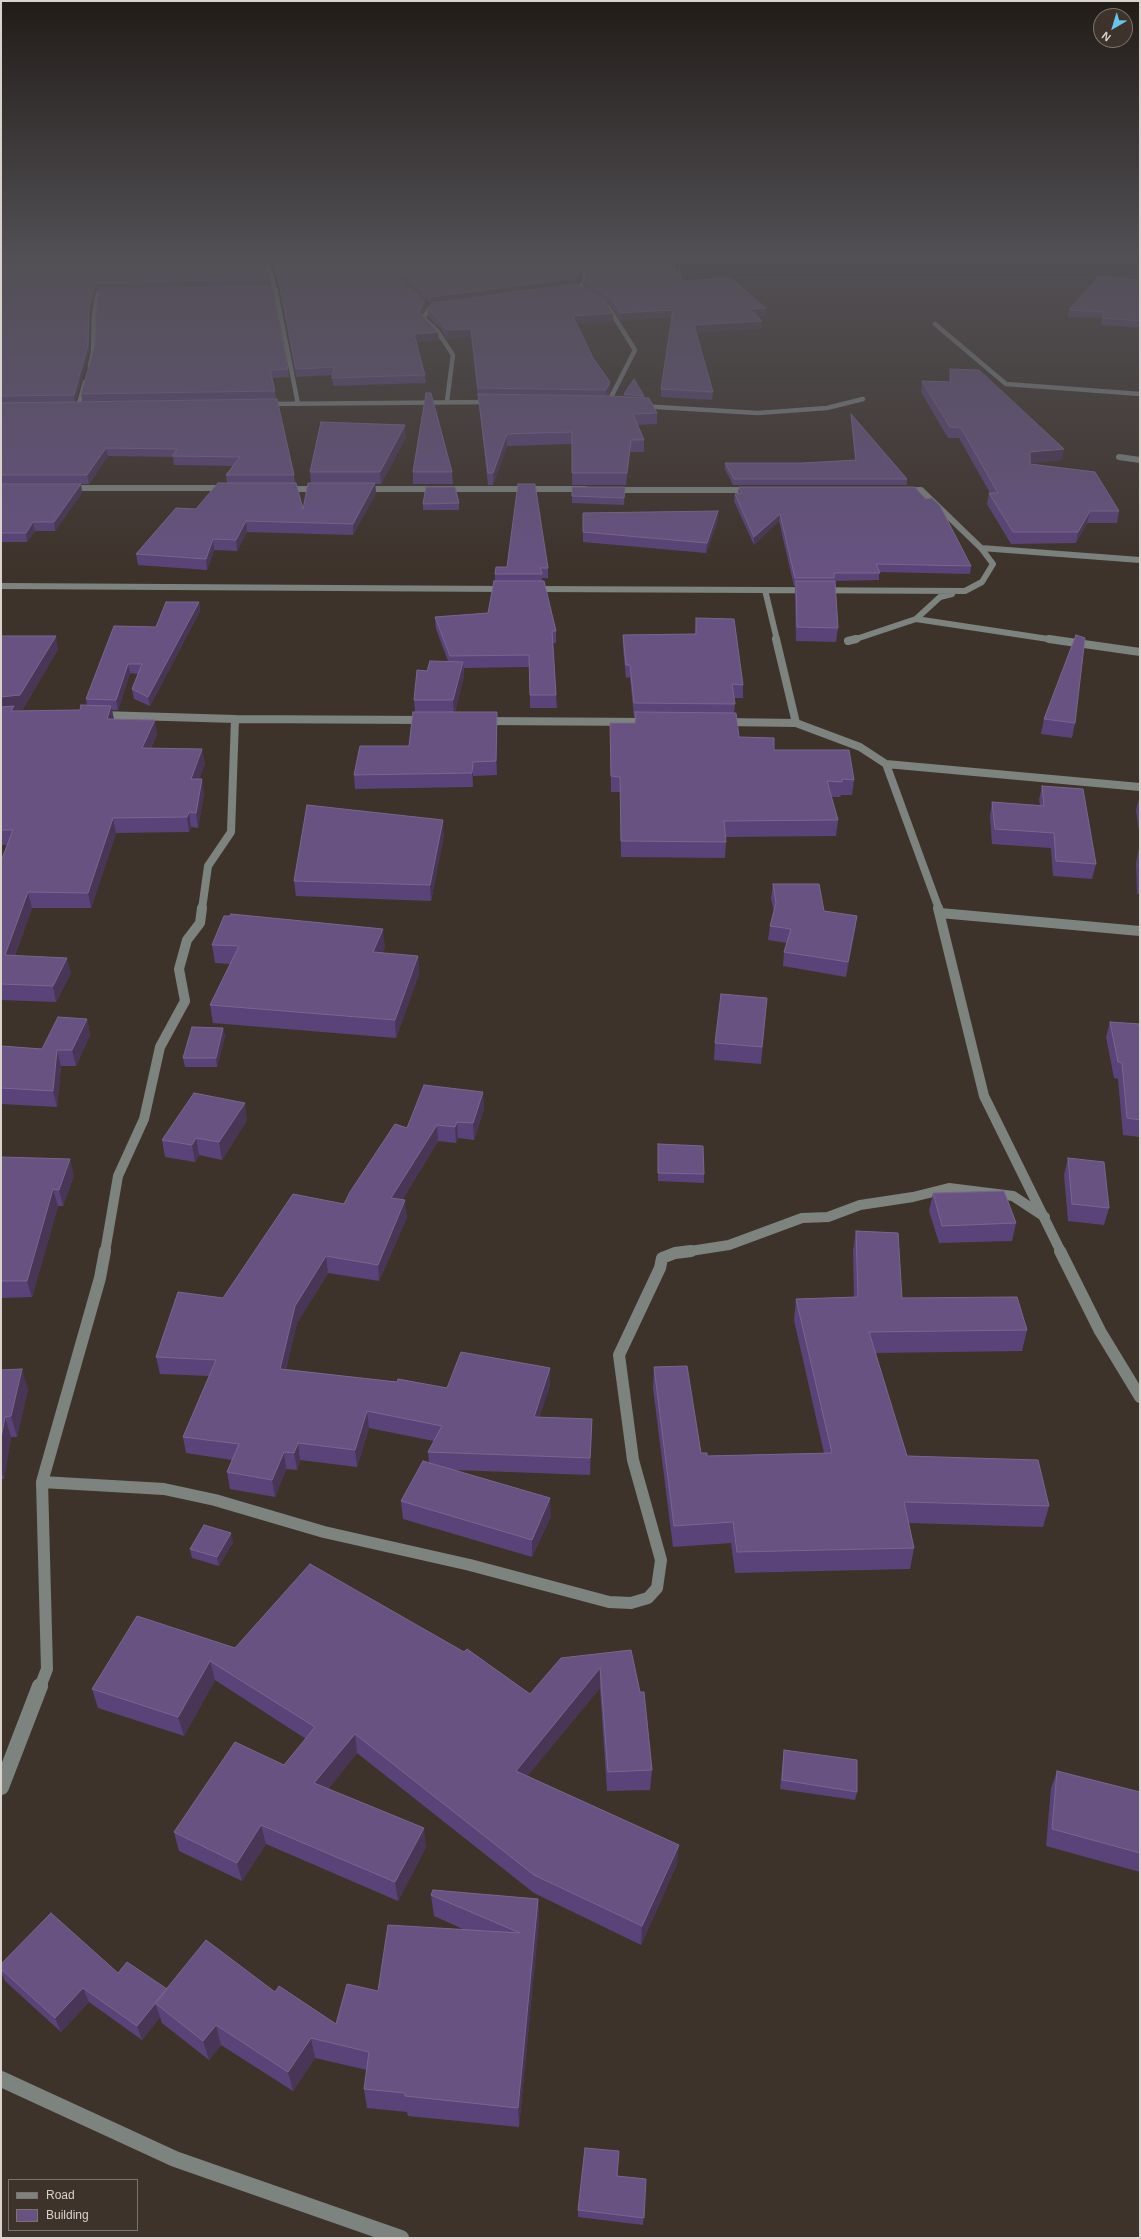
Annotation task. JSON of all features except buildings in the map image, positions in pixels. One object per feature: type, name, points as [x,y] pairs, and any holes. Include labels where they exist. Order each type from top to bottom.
[{"type":"street","points":[[290,364],[298,404]]},
{"type":"street","points":[[447,402],[452,364]]},
{"type":"street","points":[[608,404],[628,364]]},
{"type":"street","points":[[983,364],[1006,384],[1140,394]]},
{"type":"street","points":[[78,407],[87,376]]},
{"type":"street","points":[[631,405],[758,413],[814,410],[863,400]]},
{"type":"street","points":[[258,404],[501,402]]},
{"type":"street","points":[[601,403],[616,404]]},
{"type":"street","points":[[70,407],[86,407]]},
{"type":"street","points":[[1119,458],[1140,460]]},
{"type":"street","points":[[64,488],[231,488]]},
{"type":"street","points":[[278,489],[326,489]]},
{"type":"street","points":[[358,489],[595,490]]},
{"type":"street","points":[[603,490],[762,490]]},
{"type":"street","points":[[848,641],[916,619],[940,597],[965,591],[982,582],[993,564],[981,548],[921,490],[897,490]]},
{"type":"street","points":[[981,548],[1140,560]]},
{"type":"street","points":[[1,586],[510,589]]},
{"type":"street","points":[[526,589],[965,591]]},
{"type":"street","points":[[765,590],[796,723]]},
{"type":"street","points":[[916,619],[1140,652]]},
{"type":"street","points":[[92,714],[235,719],[432,720]]},
{"type":"street","points":[[1,1787],[47,1669],[42,1482],[100,1278],[118,1176],[144,1119],[160,1047],[185,1001],[179,969],[188,940],[200,923],[208,866],[231,832],[235,719]]},
{"type":"street","points":[[472,721],[653,722]]},
{"type":"street","points":[[717,722],[796,723],[860,747],[886,764],[1140,787]]},
{"type":"street","points":[[886,764],[940,913],[984,1096],[1100,1331],[1140,1397]]},
{"type":"street","points":[[940,913],[1140,931]]},
{"type":"street","points":[[42,1482],[164,1489],[215,1500],[324,1532],[470,1564],[609,1602],[631,1603],[648,1598],[657,1588],[657,1578],[661,1560],[633,1460],[619,1355],[660,1268],[662,1258],[675,1253],[729,1245],[802,1218],[828,1217],[860,1205],[913,1197],[949,1188],[1014,1196],[1045,1217]]},
{"type":"street","points":[[1,2079],[174,2158],[401,2238]]}]
